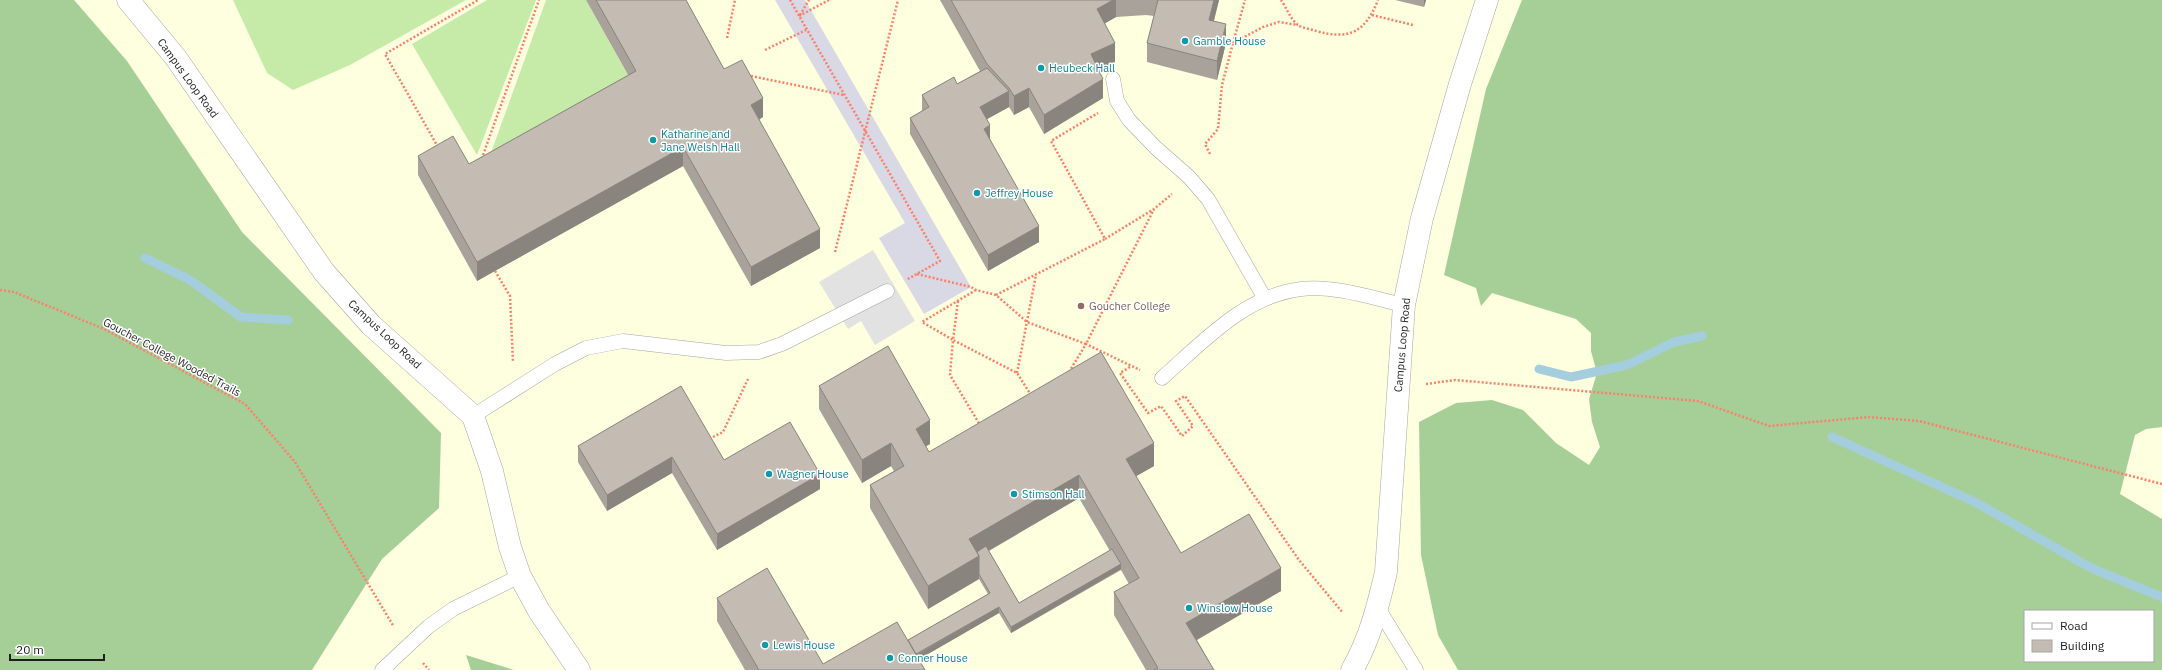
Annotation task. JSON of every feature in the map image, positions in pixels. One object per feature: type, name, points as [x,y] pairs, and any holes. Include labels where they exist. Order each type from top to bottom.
[{"type":"street","name":"Campus Loop Road","points":[[1352,670],[1364,648],[1378,608],[1386,572],[1404,305],[1422,218],[1460,84],[1487,0]]},
{"type":"street","name":"Campus Loop Road","points":[[130,1],[176,58],[324,272],[345,298],[371,324],[473,416],[492,471],[510,547],[520,576],[539,610],[579,670]]},
{"type":"lane","points":[[1113,79],[1117,101],[1129,120],[1156,148],[1189,177],[1208,199],[1264,298]]},
{"type":"lane","points":[[1162,378],[1224,324],[1264,298],[1302,289],[1343,291],[1404,305]]},
{"type":"lane","points":[[473,416],[555,364],[586,348],[623,341],[726,353],[759,352],[782,344],[887,291]]},
{"type":"lane","points":[[382,670],[428,627],[454,610],[520,576]]},
{"type":"lane","points":[[1378,608],[1416,670]]},
{"type":"path","points":[[440,151],[385,54],[478,0]]},
{"type":"path","points":[[483,155],[539,0]]},
{"type":"path","points":[[727,38],[735,0]]},
{"type":"path","points":[[790,0],[940,260],[887,291]]},
{"type":"path","points":[[799,16],[809,0]]},
{"type":"path","points":[[799,16],[829,0]]},
{"type":"path","points":[[835,252],[898,0]]},
{"type":"path","points":[[1210,154],[1205,144],[1218,130],[1222,85],[1245,0]]},
{"type":"path","points":[[1281,0],[1298,26]]},
{"type":"path","points":[[1233,43],[1263,27],[1279,22],[1334,36],[1347,34],[1358,29],[1372,15],[1378,0]]},
{"type":"path","points":[[1372,15],[1413,25]]},
{"type":"path","points":[[765,50],[806,30]]},
{"type":"path","points":[[751,76],[844,95]]},
{"type":"path","points":[[1105,239],[1051,142],[1117,101]]},
{"type":"path","points":[[996,295],[1105,239],[1154,209],[1174,192]]},
{"type":"path","points":[[1068,375],[1086,344],[1154,209]]},
{"type":"path","points":[[495,271],[510,296],[513,362]]},
{"type":"path","points":[[917,274],[971,286],[976,290],[996,295],[1027,322],[1086,344],[1130,367],[1120,373],[1148,413],[1161,406],[1182,436],[1193,426],[1176,401],[1185,396],[1299,560],[1343,613]]},
{"type":"path","points":[[1018,373],[1036,275]]},
{"type":"path","name":"Goucher College Wooded Trails","points":[[0,290],[14,292],[104,329],[244,404],[295,462],[406,646]]},
{"type":"path","points":[[976,290],[922,322],[953,340],[1018,373],[1035,402]]},
{"type":"path","points":[[958,301],[950,376],[983,429]]},
{"type":"path","points":[[713,437],[723,432],[748,379]]},
{"type":"path","points":[[1398,388],[1455,380],[1698,402],[1769,426],[1870,417],[1920,421],[2162,484]]},
{"type":"shaded area","name":"Goucher College","points":[[0,0],[2162,0],[2162,670],[0,670]]},
{"type":"shaded area","points":[[775,0],[805,0],[971,287],[924,314],[879,238],[905,223]]},
{"type":"shaded area","points":[[873,250],[915,321],[875,345],[861,321],[848,329],[819,282]]},
{"type":"green space","points":[[0,0],[74,0],[127,61],[242,232],[441,433],[439,508],[382,559],[312,670],[0,670]]},
{"type":"green space","points":[[233,0],[466,0],[350,65],[293,90],[267,73]]},
{"type":"green space","points":[[487,0],[536,0],[477,155],[412,44]]},
{"type":"green space","points":[[546,0],[586,0],[636,90],[483,175]]},
{"type":"green space","points":[[1522,0],[2162,0],[2162,427],[2146,429],[2135,435],[2120,494],[2162,519],[2162,670],[1458,670],[1438,635],[1421,555],[1419,422],[1456,403],[1492,400],[1523,410],[1556,443],[1589,465],[1600,447],[1592,422],[1589,399],[1597,373],[1591,351],[1591,333],[1576,319],[1492,293],[1481,306],[1476,288],[1444,275],[1486,89]]},
{"type":"green space","points":[[466,655],[514,670],[471,670]]},
{"type":"building","name":"Katharine and Jane Welsh Hall","points":[[596,0],[686,0],[724,69],[742,60],[763,98],[751,105],[820,229],[751,267],[683,147],[477,262],[418,156],[453,136],[469,164],[636,71]]},
{"type":"building","name":"Heubeck Hall","points":[[951,0],[1113,0],[1097,9],[1115,43],[1091,54],[1103,79],[1044,115],[1029,88],[1014,96],[1009,88],[987,64]]},
{"type":"building","name":"Gamble House","points":[[1158,0],[1214,0],[1209,20],[1226,24],[1217,61],[1147,43]]},
{"type":"building","name":"Jeffrey House","points":[[987,68],[1009,91],[980,107],[990,125],[984,129],[1039,226],[988,255],[910,118],[929,107],[922,95],[954,77],[957,84]]},
{"type":"building","name":"Stimson Hall","points":[[888,346],[930,420],[916,429],[929,452],[1101,352],[1154,443],[1126,459],[1181,553],[1249,514],[1281,568],[1186,623],[1214,670],[1154,670],[1158,668],[1114,592],[1139,578],[1079,475],[969,539],[979,556],[928,586],[870,485],[904,466],[891,443],[862,460],[819,386]]},
{"type":"building","name":"Wagner House","points":[[681,386],[724,460],[790,422],[820,474],[717,534],[672,457],[607,495],[578,446]]},
{"type":"building","points":[[986,546],[1019,603],[1112,549],[1121,564],[1011,627],[999,607],[916,654],[908,640],[990,593],[979,574],[979,556],[977,552]]},
{"type":"building","points":[[767,568],[823,664],[897,622],[925,670],[759,670],[717,598]]},
{"type":"waterway","points":[[145,258],[190,280],[241,317],[288,320]]},
{"type":"waterway","points":[[1539,369],[1571,377],[1627,365],[1674,342],[1702,336]]},
{"type":"waterway","points":[[1832,437],[1977,503],[2091,568],[2162,597]]},
{"type":"place","name":"Gamble House","points":[[1185,41]]},
{"type":"place","name":"Heubeck Hall","points":[[1041,68]]},
{"type":"place","name":"Katharine and Jane Welsh Hall","points":[[653,140]]},
{"type":"place","name":"Jeffrey House","points":[[977,193]]},
{"type":"place","name":"Goucher College","points":[[1081,306]]},
{"type":"place","name":"Wagner House","points":[[769,474]]},
{"type":"place","name":"Stimson Hall","points":[[1014,494]]},
{"type":"place","name":"Winslow House","points":[[1189,608]]},
{"type":"place","name":"Lewis House","points":[[765,645]]},
{"type":"place","name":"Conner House","points":[[890,658]]}]
